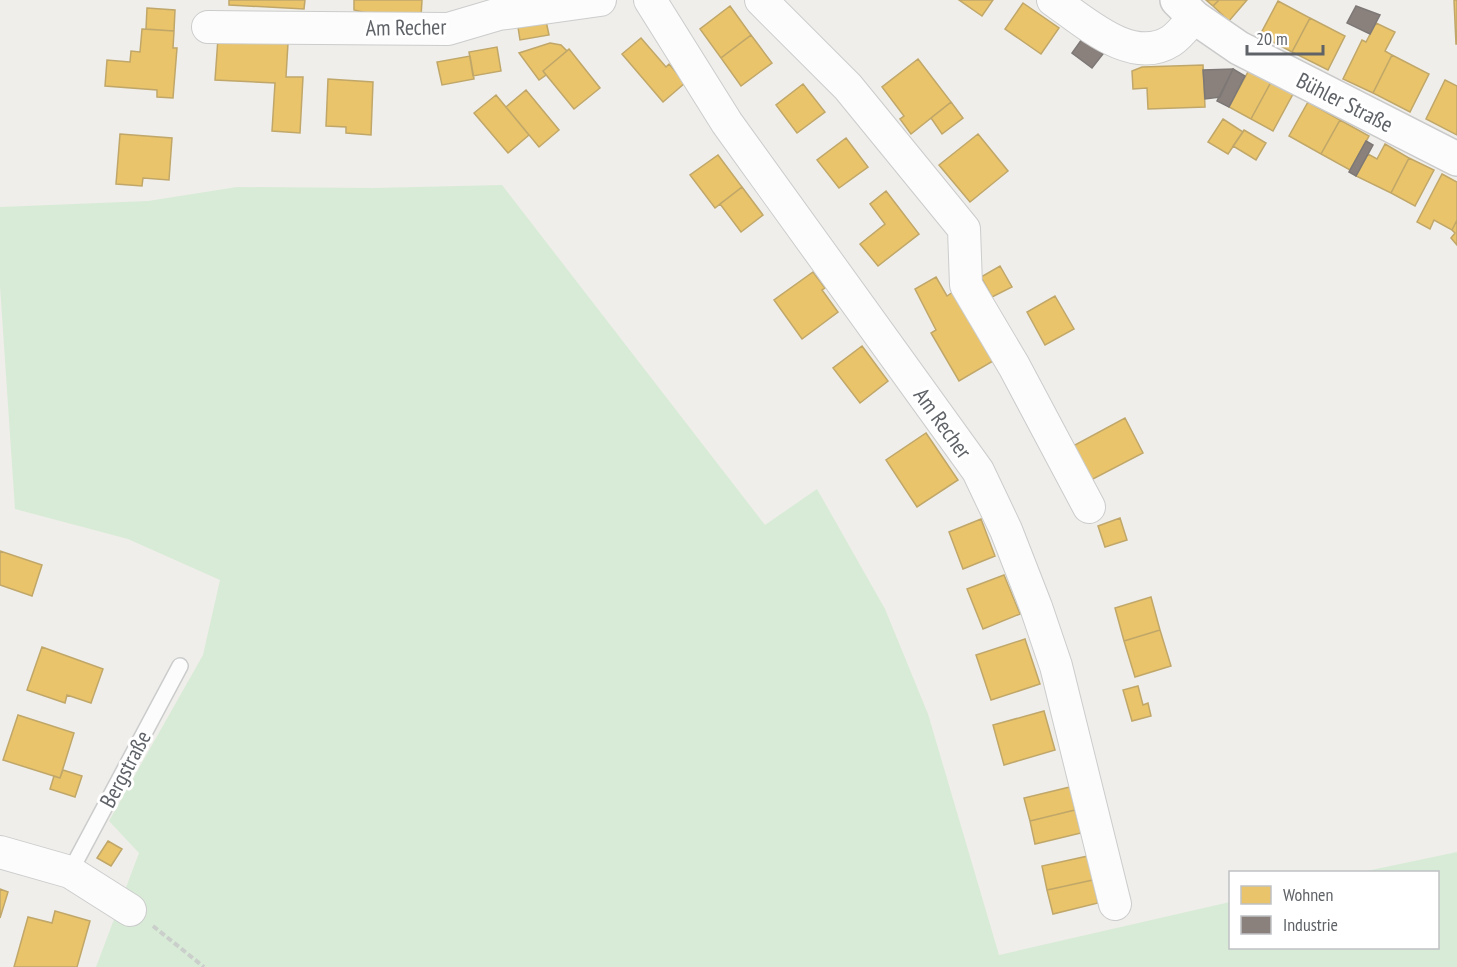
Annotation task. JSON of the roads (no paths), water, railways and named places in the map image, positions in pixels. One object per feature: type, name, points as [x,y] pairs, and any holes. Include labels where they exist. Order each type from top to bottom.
[{"type":"main road","name":"Bühler Straße","points":[[1185,9],[1239,48],[1457,159]]},
{"type":"street","name":"Am Recher","points":[[208,27],[448,29],[499,14],[600,0]]},
{"type":"street","name":"Am Recher","points":[[650,0],[728,123],[978,471],[1006,530],[1056,666],[1115,904]]},
{"type":"street","points":[[761,0],[849,87],[964,229],[966,285],[1014,366],[1089,507]]},
{"type":"street","points":[[1053,0],[1118,43],[1132,48],[1147,49],[1161,46],[1172,40],[1185,9]]},
{"type":"street","points":[[0,852],[70,872],[130,910]]},
{"type":"lane","name":"Bergstraße","points":[[70,872],[180,666]]}]
